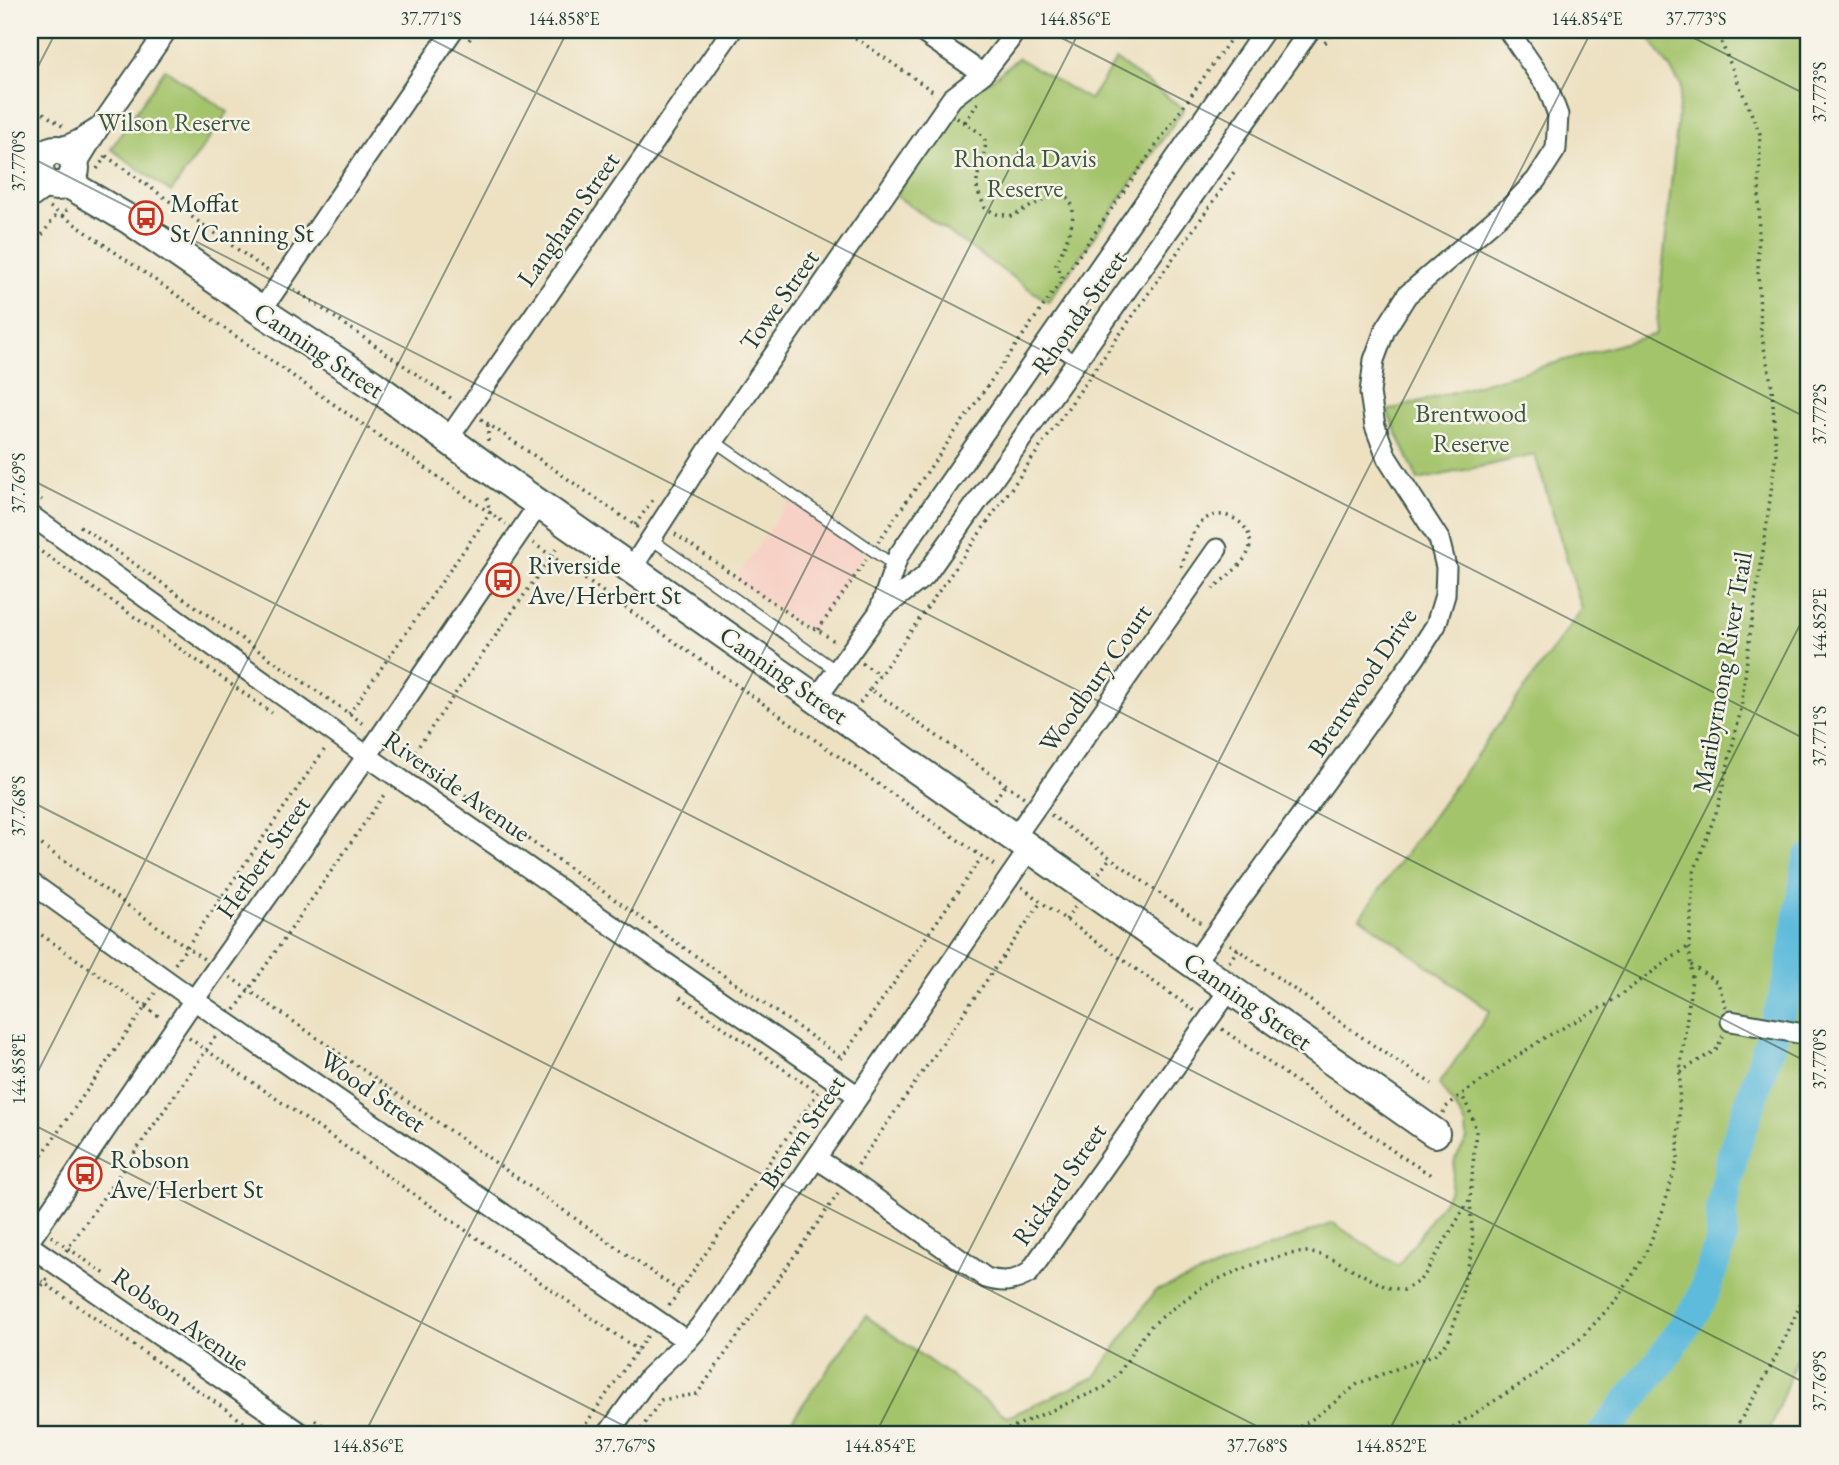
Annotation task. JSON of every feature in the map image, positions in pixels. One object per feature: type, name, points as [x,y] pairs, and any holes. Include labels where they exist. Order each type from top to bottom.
[{"type":"street","points":[[48,172],[79,140],[99,128],[167,30]]},
{"type":"street","points":[[261,311],[453,30]]},
{"type":"street","name":"Langham Street","points":[[448,439],[733,30]]},
{"type":"street","points":[[919,30],[983,74]]},
{"type":"street","name":"Towe Street","points":[[632,568],[935,107],[952,98],[983,74],[1016,30]]},
{"type":"street","name":"Rhonda Street","points":[[817,698],[879,611],[898,556],[1265,30]]},
{"type":"street","name":"Rhonda Street","points":[[879,611],[925,576],[1310,30]]},
{"type":"street","name":"Brentwood Drive","points":[[1214,977],[1215,934],[1415,659],[1436,625],[1445,595],[1446,567],[1439,539],[1387,458],[1376,426],[1370,393],[1374,360],[1385,330],[1407,295],[1512,205],[1536,180],[1556,149],[1558,115],[1548,88],[1508,30]]},
{"type":"street","name":"Canning Street","points":[[48,172],[131,220],[372,384],[1435,1133]]},
{"type":"street","name":"Herbert Street","points":[[30,1240],[539,504]]},
{"type":"street","name":"Riverside Avenue","points":[[30,515],[335,734],[858,1096]]},
{"type":"street","name":"Woodbury Court","points":[[1022,843],[1037,805],[1217,548]]},
{"type":"street","name":"Brown Street","points":[[607,1435],[649,1377],[687,1341],[817,1159],[1010,877],[1022,843]]},
{"type":"street","name":"Wood Street","points":[[30,882],[194,1000],[687,1341]]},
{"type":"street","name":"Rickard Street","points":[[817,1159],[986,1278],[997,1282],[1010,1282],[1021,1278],[1029,1273],[1208,1020],[1214,977]]},
{"type":"street","points":[[1731,1020],[1809,1035]]},
{"type":"street","name":"Robson Avenue","points":[[30,1246],[303,1435]]},
{"type":"lane","points":[[1049,342],[1076,362]]},
{"type":"lane","points":[[714,441],[895,566]]},
{"type":"lane","points":[[651,539],[837,671]]},
{"type":"path","points":[[844,30],[934,92],[935,107],[980,133],[985,139],[986,147],[978,172],[977,187],[985,208],[997,214],[1012,216],[1055,194],[1066,197],[1071,204],[1073,219],[1056,265],[1075,304]]},
{"type":"path","points":[[818,630],[1237,30]]},
{"type":"path","points":[[1319,52],[1335,30]]},
{"type":"path","name":"Maribyrnong River Trail","points":[[1441,1435],[1535,1375],[1581,1338],[1619,1297],[1646,1253],[1662,1213],[1678,1158],[1680,1072],[1692,978],[1689,946],[1694,872],[1718,807],[1741,709],[1749,634],[1776,453],[1772,387],[1760,321],[1760,134],[1715,30]]},
{"type":"path","points":[[30,104],[39,110]]},
{"type":"path","points":[[106,156],[635,525],[651,539]]},
{"type":"path","points":[[848,720],[1239,166]]},
{"type":"path","points":[[30,252],[48,172]]},
{"type":"path","points":[[63,216],[982,857],[1041,902],[1434,1177]]},
{"type":"path","points":[[349,714],[489,513],[482,464],[488,439],[488,424]]},
{"type":"path","points":[[30,491],[52,507]]},
{"type":"path","points":[[635,525],[659,491]]},
{"type":"path","points":[[75,523],[842,1058]]},
{"type":"path","points":[[30,1303],[572,526]]},
{"type":"path","points":[[672,532],[880,675]]},
{"type":"path","points":[[870,689],[1383,1052],[1433,1084]]},
{"type":"path","points":[[30,1172],[335,734]]},
{"type":"path","points":[[30,838],[679,1291]]},
{"type":"path","points":[[578,1435],[982,857]]},
{"type":"path","points":[[30,927],[638,1350]]},
{"type":"path","points":[[1435,1133],[1445,1108],[1462,1095],[1544,1038],[1606,1005],[1689,946]]},
{"type":"path","points":[[1214,977],[1238,949]]},
{"type":"path","points":[[1252,1435],[1298,1428],[1359,1383],[1444,1347],[1454,1328],[1471,1255],[1473,1232],[1470,1199],[1476,1131],[1462,1095]]},
{"type":"path","points":[[995,1435],[1105,1387],[1120,1372],[1150,1326],[1202,1287],[1260,1262],[1306,1252],[1322,1255],[1386,1287],[1404,1290],[1425,1274],[1470,1199]]},
{"type":"path","points":[[30,1273],[262,1435]]},
{"type":"path","points":[[1731,1435],[1754,1400],[1786,1339],[1809,1284]]},
{"type":"shaded area","points":[[790,499],[866,552],[811,633],[735,580]]},
{"type":"green space","name":"Brentwood Reserve","points":[[1644,30],[1809,30],[1809,1325],[1768,1435],[781,1435],[866,1316],[1008,1417],[1095,1377],[1155,1291],[1333,1223],[1398,1266],[1451,1190],[1455,1159],[1467,1140],[1466,1126],[1439,1084],[1490,1011],[1360,917],[1582,609],[1535,455],[1418,480],[1387,411],[1656,334],[1681,85]]},
{"type":"green space","name":"Rhonda Davis Reserve","points":[[1018,58],[1090,100],[1116,60],[1184,109],[1048,302],[895,195],[965,97]]},
{"type":"green space","name":"Wilson Reserve","points":[[165,69],[228,112],[171,192],[111,149]]},
{"type":"waterway","points":[[1602,1435],[1661,1361],[1701,1301],[1722,1238],[1722,1208],[1733,1153],[1789,982],[1809,859]]},
{"type":"place","name":"Moffat St/Canning St","points":[[146,218]]},
{"type":"place","name":"Riverside Ave/Herbert St","points":[[503,580]]},
{"type":"place","name":"Robson Ave/Herbert St","points":[[85,1174]]}]
